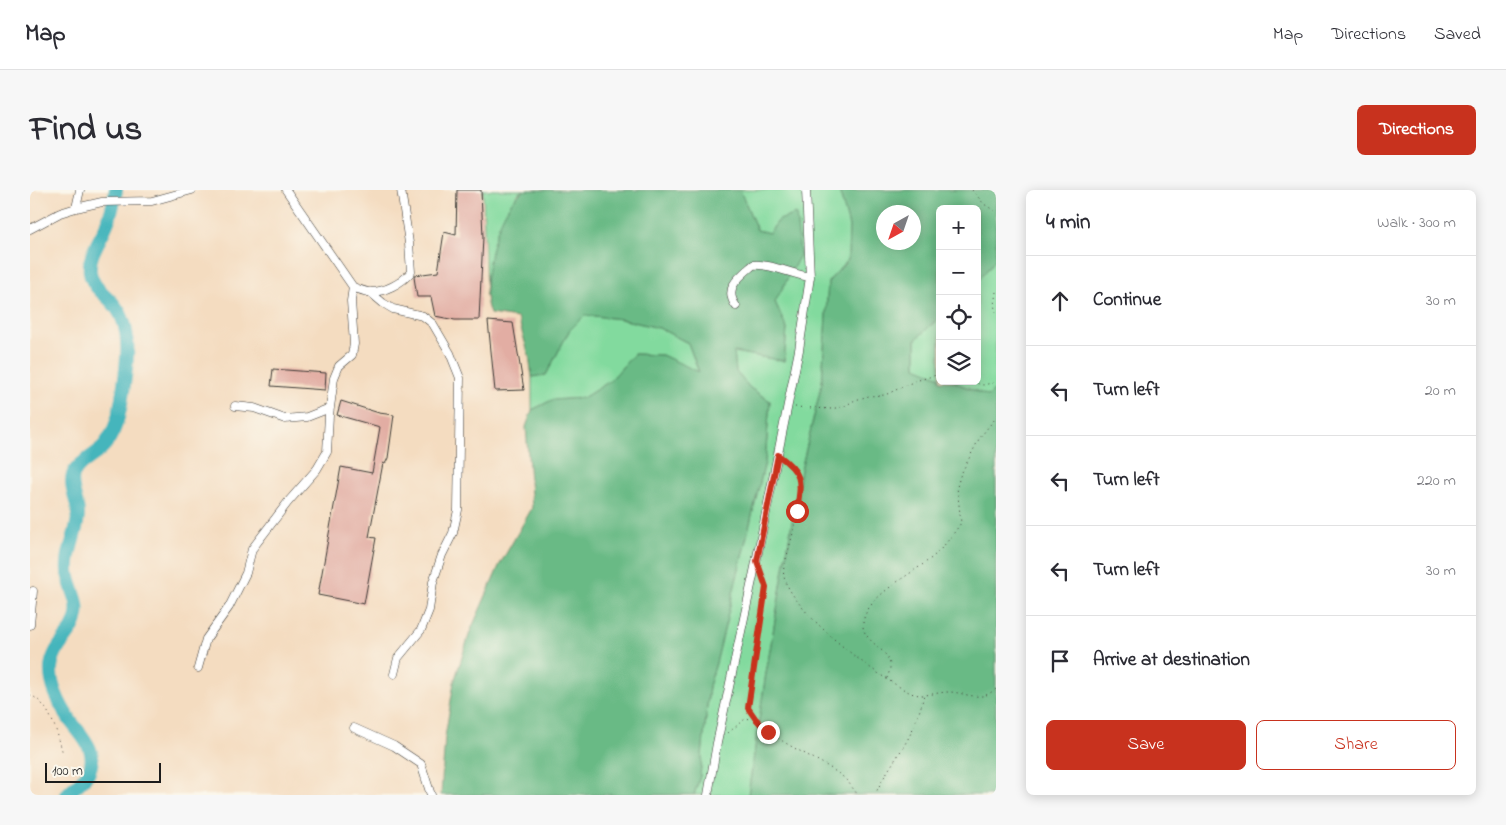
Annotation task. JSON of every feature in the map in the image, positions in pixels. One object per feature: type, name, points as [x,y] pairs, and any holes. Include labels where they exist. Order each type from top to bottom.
[{"type":"street","points":[[76,208],[80,190]]},
{"type":"street","points":[[30,229],[60,213],[76,208],[102,202],[152,201],[192,190]]},
{"type":"street","points":[[286,190],[353,286],[370,292],[393,309],[423,316],[433,324],[450,353],[460,378],[458,510],[453,533],[442,555],[433,582],[430,610],[421,630],[398,658],[394,674]]},
{"type":"street","points":[[370,292],[396,285],[411,272],[410,242],[401,190]]},
{"type":"street","points":[[708,795],[717,742],[757,561],[799,350],[810,277],[806,190]]},
{"type":"street","points":[[736,306],[731,300],[730,292],[734,284],[753,265],[762,264],[810,277]]},
{"type":"street","points":[[198,668],[206,639],[229,606],[246,573],[252,549],[288,502],[317,469],[327,452],[334,378],[339,366],[352,355],[354,344],[351,301],[353,286]]},
{"type":"street","points":[[235,406],[254,408],[285,420],[307,417],[330,408]]},
{"type":"street","points":[[30,624],[33,591]]},
{"type":"street","points":[[354,728],[394,746],[421,764],[431,795]]},
{"type":"path","points":[[972,190],[984,204],[996,212]]},
{"type":"path","points":[[996,292],[994,305],[996,312]]},
{"type":"path","points":[[788,406],[831,409],[845,406],[855,400],[869,396],[885,395],[914,381],[936,375]]},
{"type":"path","points":[[981,384],[996,382]]},
{"type":"path","points":[[886,679],[890,662],[871,642],[865,632],[862,625],[864,617],[869,608],[886,589],[937,553],[961,523],[957,487],[960,476],[979,439],[996,418]]},
{"type":"path","points":[[778,455],[793,466],[798,474],[800,490],[794,531],[785,563],[784,575],[793,594],[819,625],[849,653],[886,679],[913,693],[924,696],[949,692],[976,696],[986,695],[996,689]]},
{"type":"path","points":[[757,561],[766,587],[748,708],[768,732],[783,743],[844,778],[858,795]]},
{"type":"path","points":[[30,695],[41,701],[56,728],[63,754]]},
{"type":"path","points":[[875,795],[894,759],[906,743],[920,713],[924,696]]},
{"type":"path","points":[[717,742],[745,719],[755,718]]},
{"type":"green space","points":[[483,190],[524,190],[517,194],[491,252],[486,296]]},
{"type":"green space","points":[[525,190],[740,190],[757,230],[769,233],[779,220],[796,214],[800,255],[775,302],[787,329],[784,361],[734,352],[736,372],[750,388],[770,401],[765,462],[709,686],[700,776],[694,795],[441,795],[445,737],[454,682],[470,632],[499,566],[532,508],[526,427],[532,410],[552,400],[583,398],[610,381],[634,354],[662,355],[699,372],[688,343],[659,328],[621,319],[585,315],[569,331],[546,375],[532,377],[529,356],[518,318],[490,314],[486,298],[488,268],[495,237],[507,209]]},
{"type":"green space","points":[[740,190],[839,190],[849,226],[848,260],[828,282],[822,383],[801,470],[766,673],[748,795],[694,795],[700,776],[709,686],[765,462],[770,401],[750,388],[736,372],[734,352],[784,361],[787,329],[775,302],[784,284],[779,220],[769,233],[757,230]]},
{"type":"green space","points":[[839,190],[996,190],[996,259],[981,277],[981,205],[936,205],[936,321],[916,339],[916,367],[936,375],[936,385],[961,385],[988,396],[996,389],[996,795],[748,795],[766,673],[801,470],[822,383],[828,282],[848,260],[849,226]]},
{"type":"green space","points":[[996,259],[996,389],[989,396],[961,385],[981,385],[981,277]]},
{"type":"green space","points":[[585,315],[621,319],[659,328],[688,343],[699,373],[662,355],[634,354],[610,381],[583,398],[552,400],[532,410],[532,377],[546,375],[569,331]]},
{"type":"green space","points":[[936,321],[936,376],[916,368],[916,339]]},
{"type":"building","points":[[457,190],[481,190],[483,237],[479,320],[455,320],[435,316],[431,297],[417,297],[415,275],[438,272],[444,232],[456,235]]},
{"type":"building","points":[[488,321],[513,323],[524,390],[495,391]]},
{"type":"building","points":[[273,369],[326,373],[325,390],[271,386]]},
{"type":"building","points":[[341,401],[379,413],[394,415],[388,458],[385,464],[383,463],[369,537],[376,538],[364,604],[318,595],[341,467],[372,473],[380,427],[337,415]]},
{"type":"waterway","points":[[67,795],[86,776],[92,758],[88,744],[59,702],[52,682],[51,668],[55,653],[72,629],[78,609],[68,571],[69,557],[78,516],[72,485],[73,475],[78,467],[100,450],[114,430],[119,415],[125,381],[127,359],[125,326],[116,307],[94,283],[90,272],[91,260],[104,232],[116,190]]},
{"type":"route","points":[[768,732],[748,708],[766,587],[757,561],[778,455],[793,466],[798,474],[800,490],[797,511]]}]
